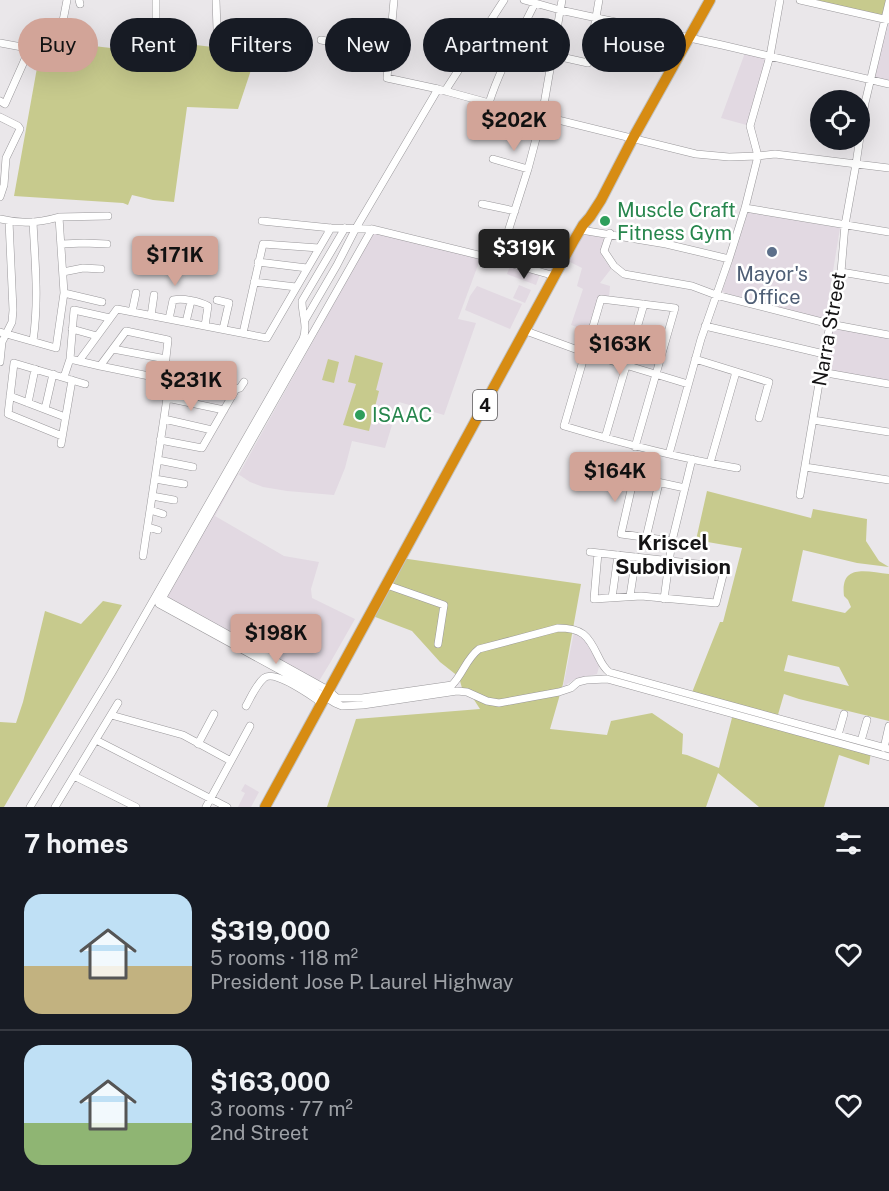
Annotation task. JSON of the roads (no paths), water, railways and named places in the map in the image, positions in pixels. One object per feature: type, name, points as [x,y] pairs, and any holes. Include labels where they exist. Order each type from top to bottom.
[{"type":"highway","name":"4","points":[[687,37],[705,0]]},
{"type":"highway","name":"4","points":[[265,807],[324,694],[387,585],[582,227],[601,200],[630,137],[710,0]]},
{"type":"street","points":[[64,18],[67,0]]},
{"type":"street","points":[[156,0],[156,18]]},
{"type":"street","points":[[216,0],[217,18]]},
{"type":"street","points":[[392,18],[394,0]]},
{"type":"street","points":[[304,320],[356,228],[442,90],[504,0]]},
{"type":"street","points":[[524,0],[889,84]]},
{"type":"street","points":[[559,18],[562,0]]},
{"type":"street","points":[[570,59],[588,63],[599,0]]},
{"type":"street","points":[[669,454],[705,326],[745,208],[758,156],[750,126],[770,56],[780,0]]},
{"type":"street","points":[[800,0],[887,19]]},
{"type":"street","name":"Narra Street","points":[[800,495],[824,354],[841,272],[845,225],[865,103],[887,19],[889,2]]},
{"type":"street","points":[[489,103],[503,65],[535,3]]},
{"type":"street","points":[[321,40],[325,41]]},
{"type":"street","points":[[1,46],[18,47]]},
{"type":"street","points":[[0,198],[4,185],[6,158],[20,129],[0,115],[2,103],[18,72]]},
{"type":"street","points":[[387,72],[387,78],[696,154],[729,157],[775,154],[889,168]]},
{"type":"street","points":[[499,260],[528,169],[542,116],[549,72]]},
{"type":"street","points":[[493,159],[528,169]]},
{"type":"street","points":[[482,204],[515,211]]},
{"type":"street","points":[[745,208],[889,232]]},
{"type":"street","points":[[0,219],[33,222],[59,217],[108,216]]},
{"type":"street","points":[[3,333],[55,348],[58,346],[64,293],[59,217]]},
{"type":"street","points":[[0,362],[3,333],[12,322],[13,310],[9,221]]},
{"type":"street","points":[[262,221],[372,230],[499,260],[555,276]]},
{"type":"street","points":[[33,222],[37,287],[33,341]]},
{"type":"street","points":[[582,227],[729,259]]},
{"type":"street","points":[[79,361],[117,309],[267,338],[331,228]]},
{"type":"street","points":[[30,807],[111,674],[303,339],[306,332],[302,301],[345,228]]},
{"type":"street","points":[[324,694],[159,604],[372,230]]},
{"type":"street","points":[[610,233],[604,251],[614,266],[624,274],[692,286],[716,295],[830,324],[889,335]]},
{"type":"street","points":[[62,244],[107,244]]},
{"type":"street","points":[[243,333],[263,244],[319,248]]},
{"type":"street","points":[[258,262],[307,268]]},
{"type":"street","points":[[63,272],[83,268],[101,269]]},
{"type":"street","points":[[841,272],[889,280]]},
{"type":"street","points":[[254,282],[296,287]]},
{"type":"street","points":[[64,293],[102,302]]},
{"type":"street","points":[[132,312],[136,293]]},
{"type":"street","points":[[152,315],[154,295]]},
{"type":"street","points":[[635,447],[675,308],[602,299],[564,426],[635,447],[737,468]]},
{"type":"street","points":[[169,319],[173,300],[191,301],[208,306],[205,326]]},
{"type":"street","points":[[217,300],[229,303],[223,329]]},
{"type":"street","points":[[186,322],[191,301]]},
{"type":"street","points":[[605,438],[644,304]]},
{"type":"street","points":[[85,384],[68,379],[53,374],[14,363],[8,414],[61,440],[65,417],[68,379],[70,359],[72,329],[74,310],[110,318]]},
{"type":"street","points":[[705,326],[824,354]]},
{"type":"street","points":[[72,329],[97,336]]},
{"type":"street","points":[[526,330],[586,353],[688,384]]},
{"type":"street","points":[[100,366],[126,332],[168,340],[164,376]]},
{"type":"street","points":[[113,349],[166,359]]},
{"type":"street","points":[[70,359],[236,389]]},
{"type":"street","points":[[695,359],[769,382],[759,418]]},
{"type":"street","points":[[28,403],[35,369]]},
{"type":"street","points":[[710,464],[736,372]]},
{"type":"street","points":[[821,372],[889,384]]},
{"type":"street","points":[[45,410],[53,374]]},
{"type":"street","points":[[160,440],[202,448],[236,389],[240,388],[244,382]]},
{"type":"street","points":[[10,396],[65,417]]},
{"type":"street","points":[[143,556],[167,398],[224,410]]},
{"type":"street","points":[[164,419],[212,430]]},
{"type":"street","points":[[813,420],[889,432]]},
{"type":"street","points":[[158,459],[193,467]]},
{"type":"street","points":[[664,599],[672,541],[692,459]]},
{"type":"street","points":[[805,467],[889,480]]},
{"type":"street","points":[[672,541],[621,534],[634,477],[685,488]]},
{"type":"street","points":[[155,479],[184,484]]},
{"type":"street","points":[[646,538],[659,483]]},
{"type":"street","points":[[152,496],[174,500]]},
{"type":"street","points":[[150,510],[163,514]]},
{"type":"street","points":[[148,527],[158,530]]},
{"type":"street","points":[[594,552],[669,560],[725,567],[716,603],[630,596],[594,599],[594,552]]},
{"type":"street","points":[[612,598],[618,555]]},
{"type":"street","points":[[630,596],[636,557]]},
{"type":"street","points":[[387,585],[444,605],[438,644]]},
{"type":"street","points":[[162,598],[342,706],[354,706],[453,689],[499,703],[559,692],[571,688],[578,682],[608,675],[889,757]]},
{"type":"street","points":[[453,689],[472,654],[479,649],[558,628],[571,628],[588,638],[608,675]]},
{"type":"street","points":[[246,706],[265,677],[270,676],[324,694]]},
{"type":"street","points":[[55,807],[118,703]]},
{"type":"street","points":[[198,744],[214,714]]},
{"type":"street","points":[[838,735],[844,714]]},
{"type":"street","points":[[111,715],[183,735],[231,761]]},
{"type":"street","points":[[768,720],[838,735],[886,749],[889,726]]},
{"type":"street","points":[[861,741],[867,720]]},
{"type":"street","points":[[206,807],[250,726]]},
{"type":"street","points":[[96,740],[227,807]]},
{"type":"street","points":[[74,776],[136,807]]},
{"type":"place","name":"Muscle Craft Fitness Gym","points":[[605,221]]},
{"type":"place","name":"Mayor's Office","points":[[772,252]]},
{"type":"place","name":"ISAAC","points":[[360,415]]},
{"type":"district","name":"Kriscel Subdivision","points":[[673,554]]}]
